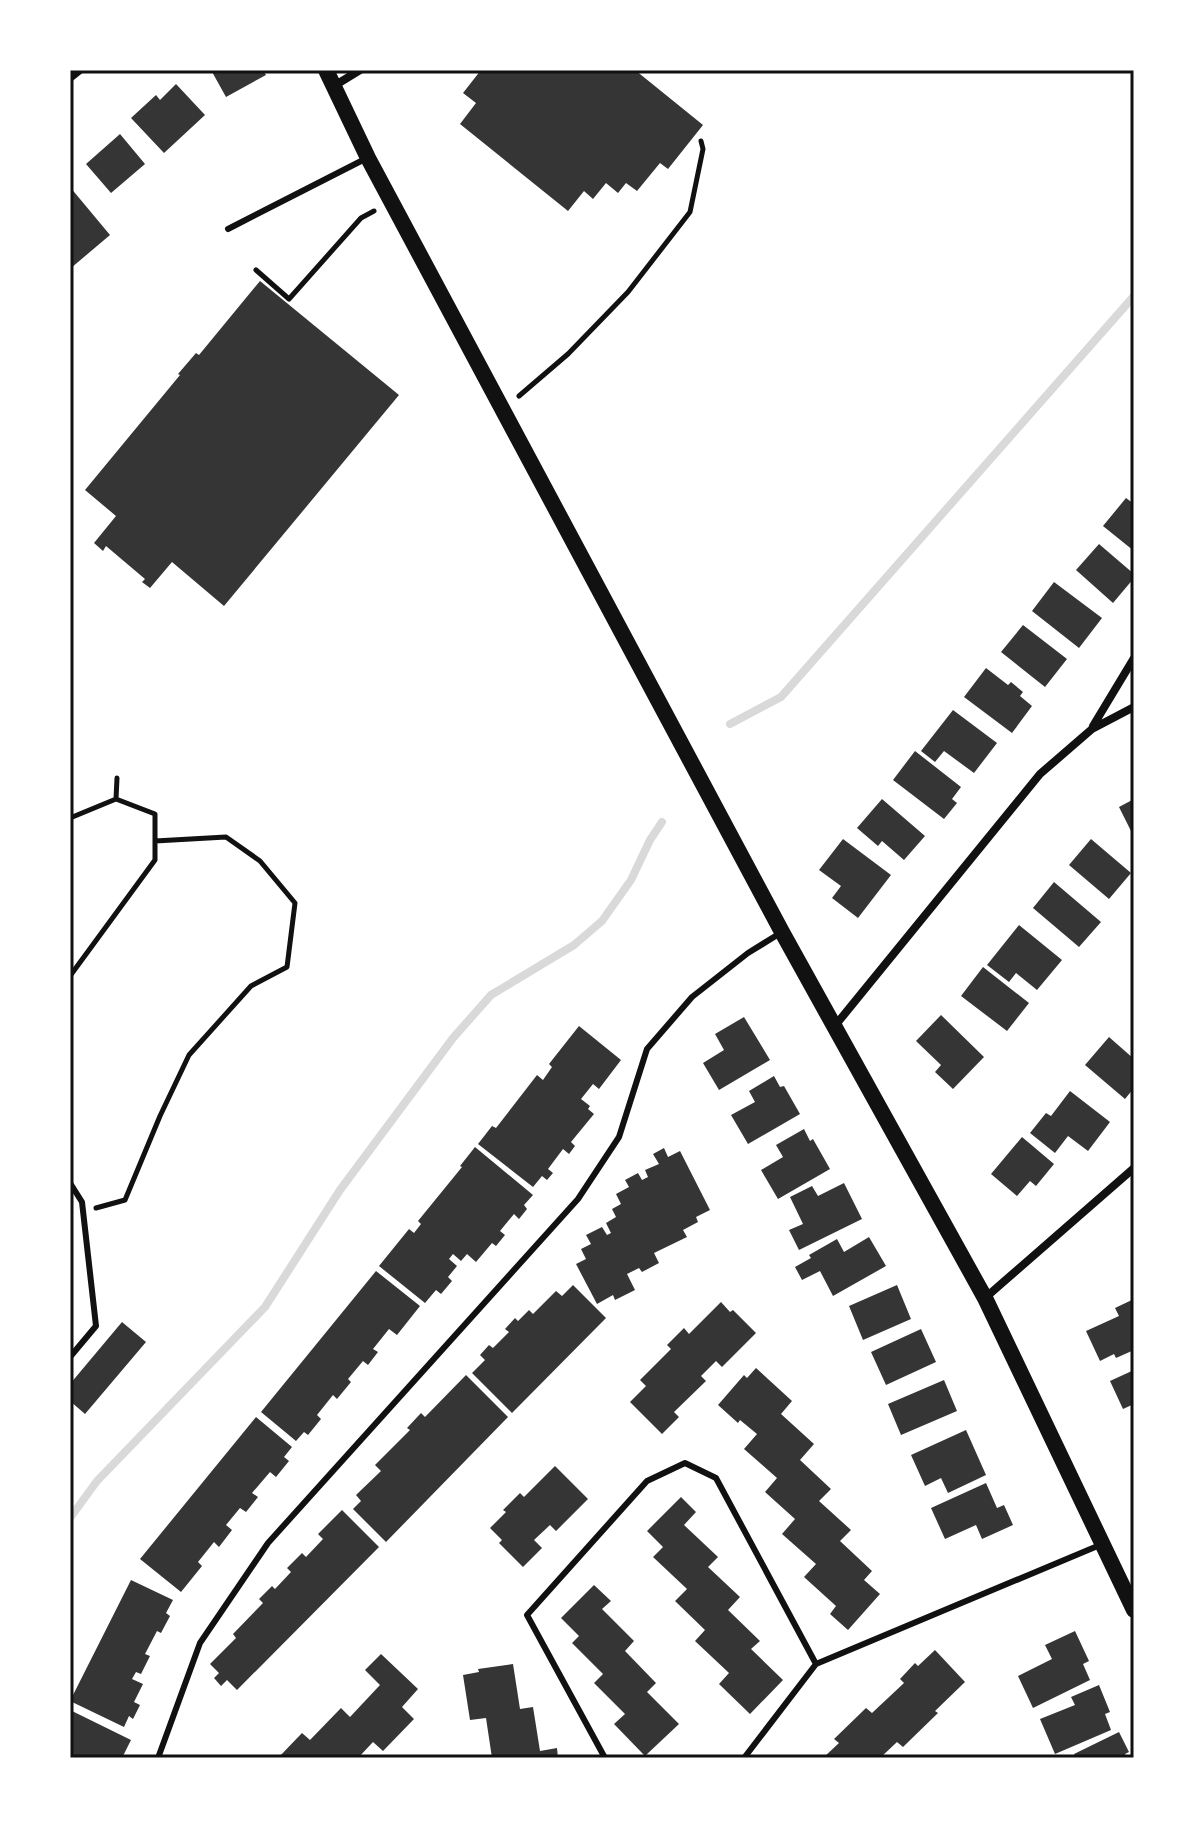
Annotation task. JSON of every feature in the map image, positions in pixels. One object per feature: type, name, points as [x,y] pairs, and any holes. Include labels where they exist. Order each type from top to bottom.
[{"type":"main road","points":[[326,70],[368,158],[782,932],[985,1298],[1134,1610]]},
{"type":"street","points":[[70,78],[80,70]]},
{"type":"street","points":[[334,86],[360,70]]},
{"type":"street","points":[[1092,729],[1134,658]]},
{"type":"street","points":[[834,1027],[1040,774],[1092,729],[1134,707]]},
{"type":"street","points":[[985,1298],[1134,1168]]},
{"type":"lane","points":[[228,229],[368,158]]},
{"type":"lane","points":[[158,1758],[200,1643],[268,1543],[578,1199],[619,1137],[647,1049],[692,997],[748,953],[782,932]]},
{"type":"lane","points":[[70,1183],[82,1202],[84,1212],[96,1326],[70,1357]]},
{"type":"lane","points":[[605,1758],[527,1615],[647,1481],[685,1463],[716,1478],[816,1664]]},
{"type":"lane","points":[[744,1758],[816,1664],[1103,1544]]},
{"type":"path","points":[[503,410],[568,354],[628,292],[690,212],[703,149],[701,141]]},
{"type":"path","points":[[256,270],[289,299],[361,218],[391,201]]},
{"type":"path","points":[[116,799],[117,778]]},
{"type":"path","points":[[70,818],[116,799],[155,814],[155,860],[70,976]]},
{"type":"path","points":[[84,1212],[125,1200],[189,1055],[251,986],[287,967],[295,903],[260,861],[226,837],[155,841]]},
{"type":"building","points":[[211,70],[263,70],[266,75],[226,97]]},
{"type":"building","points":[[481,70],[635,70],[703,125],[668,169],[660,163],[637,191],[626,183],[618,193],[606,183],[593,199],[584,191],[568,211],[460,124],[476,103],[463,93]]},
{"type":"building","points":[[176,84],[205,115],[164,153],[131,118],[156,95],[160,100]]},
{"type":"building","points":[[120,134],[145,164],[111,193],[86,164]]},
{"type":"building","points":[[70,187],[110,235],[71,268],[70,266]]},
{"type":"building","points":[[260,281],[399,395],[224,606],[172,562],[150,588],[142,582],[145,579],[106,546],[103,551],[94,543],[116,516],[85,490],[178,374],[196,353],[199,355]]},
{"type":"building","points":[[1126,498],[1134,504],[1134,551],[1103,526]]},
{"type":"building","points":[[1099,544],[1134,574],[1113,603],[1076,570]]},
{"type":"building","points":[[1054,582],[1102,618],[1079,648],[1032,611]]},
{"type":"building","points":[[1023,625],[1067,659],[1045,687],[1001,652]]},
{"type":"building","points":[[986,668],[1008,685],[1011,682],[1023,692],[1020,696],[1032,706],[1012,733],[964,697]]},
{"type":"building","points":[[953,710],[997,743],[974,773],[944,751],[935,762],[921,751]]},
{"type":"building","points":[[915,751],[961,787],[952,799],[957,803],[944,819],[893,780]]},
{"type":"building","points":[[882,799],[925,836],[904,860],[882,841],[878,846],[857,828]]},
{"type":"building","points":[[1134,799],[1134,837],[1119,807]]},
{"type":"building","points":[[843,839],[891,875],[858,918],[832,898],[841,886],[819,870]]},
{"type":"building","points":[[1091,839],[1131,873],[1109,899],[1069,865]]},
{"type":"building","points":[[1054,882],[1101,922],[1079,947],[1033,908]]},
{"type":"building","points":[[1019,925],[1062,960],[1037,990],[1016,973],[1009,982],[987,965]]},
{"type":"building","points":[[983,967],[1029,1003],[1007,1031],[961,996]]},
{"type":"building","points":[[941,1015],[984,1057],[953,1089],[935,1072],[941,1065],[916,1041]]},
{"type":"building","points":[[744,1017],[770,1060],[719,1090],[703,1063],[724,1050],[715,1034]]},
{"type":"building","points":[[579,1026],[621,1060],[599,1089],[593,1084],[581,1099],[594,1114],[571,1142],[575,1146],[569,1154],[563,1149],[548,1169],[553,1173],[547,1180],[542,1176],[533,1187],[478,1144],[492,1126],[496,1128],[537,1075],[543,1080],[552,1067],[549,1064]]},
{"type":"building","points":[[1109,1037],[1134,1059],[1134,1088],[1125,1099],[1085,1065]]},
{"type":"building","points":[[774,1076],[780,1087],[784,1086],[800,1114],[748,1144],[731,1115],[755,1102],[749,1091]]},
{"type":"building","points":[[1070,1091],[1110,1122],[1088,1151],[1068,1136],[1055,1153],[1030,1133],[1046,1113],[1051,1116]]},
{"type":"building","points":[[804,1129],[830,1169],[778,1199],[761,1170],[783,1157],[776,1145]]},
{"type":"building","points":[[1022,1137],[1054,1164],[1036,1186],[1030,1181],[1017,1196],[991,1174]]},
{"type":"building","points":[[475,1147],[533,1195],[524,1205],[527,1209],[519,1219],[514,1214],[500,1231],[505,1235],[496,1246],[492,1243],[476,1262],[467,1254],[461,1261],[453,1254],[449,1259],[457,1266],[448,1277],[452,1281],[441,1294],[436,1290],[425,1303],[379,1266],[409,1229],[414,1233],[421,1224],[418,1221]]},
{"type":"building","points":[[664,1148],[668,1157],[680,1151],[710,1210],[696,1217],[698,1222],[683,1230],[687,1237],[654,1253],[659,1263],[642,1272],[639,1268],[627,1274],[635,1290],[615,1300],[613,1295],[597,1304],[576,1264],[586,1259],[581,1249],[591,1244],[586,1235],[602,1227],[607,1235],[611,1233],[606,1223],[616,1217],[612,1209],[621,1204],[616,1194],[629,1187],[625,1180],[638,1173],[642,1180],[648,1177],[645,1170],[659,1164],[653,1154]]},
{"type":"building","points":[[844,1183],[862,1219],[799,1250],[789,1230],[803,1224],[790,1197],[812,1186],[818,1196]]},
{"type":"building","points":[[869,1237],[886,1266],[833,1296],[820,1271],[802,1280],[795,1267],[837,1239],[844,1252]]},
{"type":"building","points":[[376,1271],[420,1306],[397,1335],[389,1329],[373,1349],[378,1352],[368,1365],[363,1361],[337,1399],[333,1395],[317,1415],[321,1419],[308,1435],[304,1432],[296,1441],[261,1412]]},
{"type":"building","points":[[573,1285],[606,1318],[512,1413],[472,1373],[485,1360],[480,1355],[489,1345],[493,1348],[509,1332],[505,1329],[515,1318],[518,1321],[529,1310],[533,1314],[556,1291],[562,1296]]},
{"type":"building","points":[[897,1285],[911,1319],[863,1340],[849,1306]]},
{"type":"building","points":[[1134,1299],[1134,1350],[1100,1361],[1086,1331],[1119,1316],[1115,1308]]},
{"type":"building","points":[[721,1302],[756,1333],[722,1367],[716,1361],[701,1376],[706,1381],[674,1412],[679,1417],[662,1434],[630,1402],[646,1386],[640,1380],[671,1349],[667,1345],[684,1328],[689,1334]]},
{"type":"building","points":[[122,1322],[146,1342],[85,1414],[70,1401],[70,1384]]},
{"type":"building","points":[[921,1329],[936,1362],[886,1385],[871,1352]]},
{"type":"building","points":[[756,1368],[792,1401],[781,1414],[814,1444],[800,1460],[831,1489],[819,1501],[851,1530],[840,1541],[872,1571],[864,1580],[880,1594],[848,1630],[830,1614],[836,1606],[804,1577],[816,1564],[782,1534],[795,1519],[765,1492],[777,1478],[744,1449],[757,1434],[740,1420],[738,1423],[718,1405],[744,1375],[747,1378]]},
{"type":"building","points":[[1134,1370],[1134,1404],[1123,1409],[1110,1381]]},
{"type":"building","points":[[466,1375],[508,1417],[386,1542],[353,1509],[361,1501],[356,1495],[381,1471],[375,1465],[410,1430],[407,1428],[421,1413],[425,1417]]},
{"type":"building","points":[[944,1380],[957,1411],[901,1435],[888,1404]]},
{"type":"building","points":[[256,1417],[292,1447],[284,1457],[289,1461],[276,1477],[270,1472],[252,1493],[258,1497],[246,1512],[240,1508],[226,1525],[232,1530],[219,1547],[214,1542],[198,1562],[202,1566],[181,1592],[140,1559]]},
{"type":"building","points":[[966,1430],[986,1475],[948,1493],[941,1478],[925,1486],[911,1455]]},
{"type":"building","points":[[555,1466],[588,1499],[556,1531],[550,1525],[534,1540],[542,1548],[523,1567],[499,1543],[502,1540],[490,1528],[520,1493],[524,1497]]},
{"type":"building","points":[[986,1483],[997,1508],[1004,1505],[1013,1525],[982,1539],[976,1525],[945,1539],[931,1508]]},
{"type":"building","points":[[681,1497],[696,1512],[684,1525],[718,1557],[708,1567],[740,1597],[728,1610],[760,1641],[751,1649],[783,1680],[750,1714],[719,1684],[729,1673],[695,1641],[705,1630],[675,1601],[687,1589],[653,1557],[663,1547],[647,1531]]},
{"type":"building","points":[[342,1510],[379,1547],[237,1690],[227,1680],[221,1686],[214,1678],[219,1673],[210,1664],[236,1638],[233,1634],[263,1603],[259,1599],[272,1586],[275,1589],[291,1572],[287,1568],[302,1553],[306,1557],[323,1539],[318,1534]]},
{"type":"building","points":[[131,1580],[173,1600],[166,1613],[170,1616],[161,1633],[157,1631],[145,1654],[150,1656],[141,1674],[136,1672],[132,1679],[143,1684],[134,1702],[140,1705],[133,1719],[129,1716],[124,1727],[70,1701]]},
{"type":"building","points":[[594,1585],[611,1601],[602,1609],[634,1641],[625,1651],[656,1683],[647,1692],[679,1724],[645,1756],[614,1724],[625,1714],[594,1683],[603,1674],[572,1643],[579,1636],[561,1618]]},
{"type":"building","points":[[1075,1631],[1089,1661],[1083,1664],[1090,1680],[1033,1708],[1018,1676],[1052,1659],[1045,1645]]},
{"type":"building","points":[[935,1650],[965,1682],[903,1747],[897,1742],[880,1758],[823,1758],[839,1743],[834,1739],[866,1708],[872,1713],[904,1683],[900,1679],[915,1663],[918,1666]]},
{"type":"building","points":[[381,1654],[418,1689],[402,1707],[414,1719],[383,1751],[373,1742],[358,1758],[278,1758],[302,1733],[310,1740],[341,1708],[350,1717],[380,1685],[365,1670]]},
{"type":"building","points":[[513,1664],[520,1709],[533,1707],[540,1751],[557,1748],[558,1758],[492,1758],[486,1718],[470,1720],[463,1675],[479,1672],[478,1669]]},
{"type":"building","points":[[1099,1685],[1110,1712],[1105,1714],[1111,1730],[1055,1754],[1040,1719],[1075,1705],[1071,1697]]},
{"type":"building","points":[[70,1710],[131,1740],[122,1758],[70,1758]]},
{"type":"building","points":[[1119,1732],[1129,1752],[1125,1754],[1127,1758],[1076,1758],[1074,1754]]},
{"type":"waterway","points":[[730,724],[781,697],[1134,296]]},
{"type":"waterway","points":[[70,1518],[97,1481],[265,1307],[340,1190],[453,1038],[491,995],[574,945],[602,921],[631,880],[662,822]]}]
